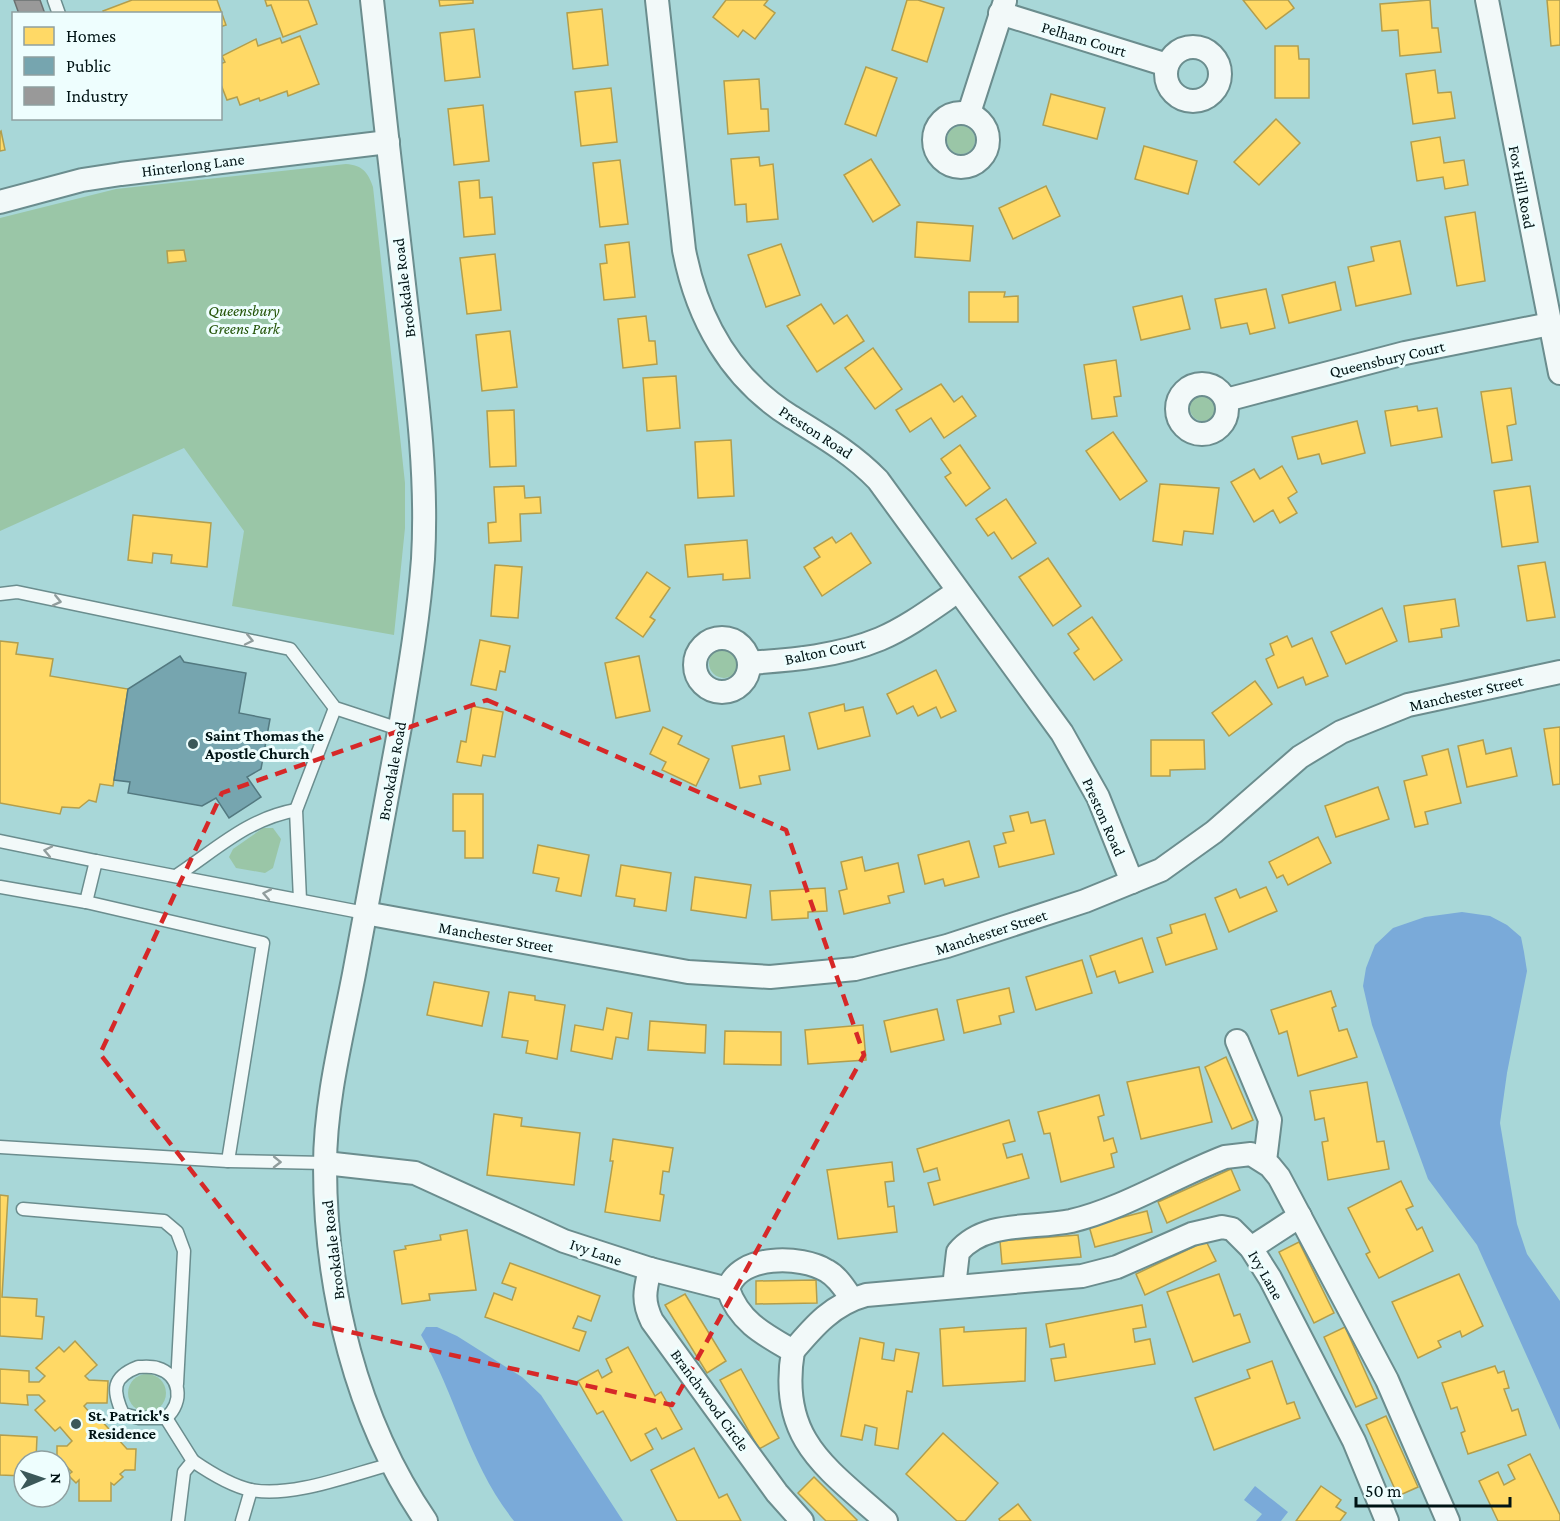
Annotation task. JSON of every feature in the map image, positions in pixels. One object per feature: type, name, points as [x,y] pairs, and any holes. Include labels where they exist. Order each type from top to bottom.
[{"type":"street","name":"Brookdale Road","points":[[372,0],[415,381],[422,471],[423,557],[413,649],[342,1039],[325,1163],[327,1224],[337,1296],[349,1347],[366,1400],[392,1464],[426,1521]]},
{"type":"street","name":"Preston Road","points":[[657,0],[684,250],[689,278],[706,324],[719,346],[751,385],[788,415],[848,452],[878,480],[1062,733],[1098,797],[1132,882]]},
{"type":"street","name":"Fox Hill Road","points":[[1487,0],[1560,373]]},
{"type":"street","name":"Pelham Court","points":[[1003,7],[1167,64]]},
{"type":"street","points":[[969,113],[1003,7]]},
{"type":"street","name":"Hinterlong Lane","points":[[0,202],[82,180],[388,142]]},
{"type":"street","name":"Queensbury Court","points":[[1226,400],[1405,353],[1550,324]]},
{"type":"street","name":"Balton Court","points":[[749,663],[814,657],[879,639],[910,623],[958,591]]},
{"type":"street","name":"Manchester Street","points":[[365,913],[688,972],[738,976],[796,976],[855,969],[928,952],[1085,901],[1177,861],[1300,757],[1341,732],[1408,705],[1560,672]]},
{"type":"street","points":[[1237,1041],[1270,1120],[1264,1161]]},
{"type":"street","points":[[954,1287],[958,1252],[973,1239],[986,1233],[1086,1217],[1119,1205],[1225,1157],[1251,1154],[1264,1161],[1278,1177],[1300,1216],[1387,1380],[1448,1521]]},
{"type":"street","name":"Ivy Lane","points":[[325,1163],[415,1173],[564,1240],[650,1269],[728,1289]]},
{"type":"street","points":[[1251,1248],[1300,1216]]},
{"type":"street","name":"Ivy Lane","points":[[793,1351],[829,1312],[852,1299],[886,1292],[1082,1276],[1117,1267],[1192,1234],[1222,1227],[1232,1229],[1251,1248],[1354,1441],[1387,1521]]},
{"type":"street","points":[[852,1299],[830,1272],[802,1260],[776,1259],[745,1269],[731,1280],[728,1289],[733,1304],[750,1324],[793,1351],[789,1392],[800,1432],[810,1449],[886,1521]]},
{"type":"street","name":"Branchwood Circle","points":[[650,1269],[644,1295],[645,1306],[652,1321],[786,1506],[802,1521]]},
{"type":"lane","points":[[0,594],[17,592],[290,649],[335,708],[399,729]]},
{"type":"lane","points":[[300,900],[296,810],[335,708]]},
{"type":"lane","points":[[176,876],[244,828],[270,815],[296,810]]},
{"type":"lane","points":[[0,841],[365,913]]},
{"type":"lane","points":[[86,902],[96,861]]},
{"type":"lane","points":[[0,886],[86,902],[263,943],[228,1161]]},
{"type":"lane","points":[[0,1147],[228,1161],[325,1163]]},
{"type":"lane","points":[[23,1209],[164,1221],[177,1232],[184,1251],[178,1402],[174,1411],[166,1418],[139,1418],[123,1414],[115,1397],[116,1384],[123,1373],[138,1366],[156,1367],[169,1373],[177,1384]]},
{"type":"lane","points":[[166,1418],[193,1461],[208,1471],[251,1490],[293,1489],[327,1483],[392,1464]]},
{"type":"lane","points":[[178,1521],[184,1472],[193,1461]]},
{"type":"lane","points":[[242,1521],[251,1490]]},
{"type":"highlighted area","points":[[487,700],[786,830],[864,1055],[672,1405],[311,1323],[100,1054],[222,793]]},
{"type":"green space","points":[[961,126],[971,130],[975,140],[971,150],[961,154],[951,150],[947,140],[951,130]]},
{"type":"green space","name":"Queensbury Greens Park","points":[[346,164],[364,170],[373,187],[405,483],[405,528],[394,635],[232,606],[244,531],[184,448],[0,531],[0,218],[116,189]]},
{"type":"green space","points":[[1203,395],[1212,399],[1216,408],[1212,417],[1203,421],[1194,417],[1190,408],[1194,399]]},
{"type":"green space","points":[[724,648],[730,649],[738,657],[738,669],[730,677],[724,678],[718,677],[710,669],[709,663],[710,657],[718,649]]},
{"type":"green space","points":[[263,828],[273,828],[281,839],[273,868],[265,873],[236,868],[229,857],[233,849]]},
{"type":"green space","points":[[147,1374],[160,1380],[166,1393],[160,1406],[147,1412],[134,1406],[128,1393],[134,1380]]},
{"type":"water","points":[[1462,912],[1490,916],[1507,925],[1521,937],[1524,952],[1527,971],[1507,1073],[1500,1123],[1517,1224],[1527,1254],[1560,1301],[1560,1430],[1477,1245],[1428,1179],[1372,1025],[1363,986],[1366,968],[1375,945],[1393,928],[1425,917]]},
{"type":"water","points":[[426,1327],[437,1327],[457,1336],[522,1377],[541,1395],[623,1521],[514,1521],[498,1499],[474,1453],[421,1335]]},
{"type":"water","points":[[1255,1486],[1288,1512],[1281,1521],[1256,1521],[1262,1514],[1244,1500]]},
{"type":"building: Homes","points":[[132,0],[217,0],[221,12],[103,12]]},
{"type":"building: Homes","points":[[265,0],[308,0],[317,24],[283,37],[271,5],[267,6]]},
{"type":"building: Homes","points":[[439,0],[473,0],[473,3],[440,6]]},
{"type":"building: Homes","points":[[726,0],[768,0],[764,5],[775,13],[755,39],[743,30],[738,37],[713,17]]},
{"type":"building: Homes","points":[[907,0],[918,0],[944,8],[927,62],[892,50]]},
{"type":"building: Homes","points":[[1243,0],[1288,0],[1294,8],[1266,29]]},
{"type":"building: Homes","points":[[1430,0],[1432,28],[1438,28],[1441,52],[1400,56],[1398,30],[1382,31],[1380,4]]},
{"type":"building: Homes","points":[[1547,0],[1560,0],[1560,45],[1551,46]]},
{"type":"building: Homes","points":[[602,9],[608,65],[573,69],[567,13]]},
{"type":"building: Homes","points":[[222,14],[226,25],[222,26]]},
{"type":"building: Homes","points":[[474,29],[480,77],[445,81],[440,33]]},
{"type":"building: Homes","points":[[300,36],[319,84],[288,96],[287,91],[260,101],[259,98],[240,105],[237,97],[227,100],[222,87],[222,63],[225,62],[222,56],[256,39],[258,46],[280,38],[282,43]]},
{"type":"building: Homes","points":[[1275,46],[1298,46],[1299,59],[1309,59],[1309,98],[1275,98]]},
{"type":"building: Homes","points":[[866,67],[897,78],[876,136],[845,124]]},
{"type":"building: Homes","points":[[1435,70],[1438,93],[1451,92],[1455,118],[1413,124],[1406,74]]},
{"type":"building: Homes","points":[[759,79],[761,109],[768,109],[769,131],[728,134],[724,81]]},
{"type":"building: Homes","points":[[611,88],[617,142],[581,146],[575,92]]},
{"type":"building: Homes","points":[[1051,94],[1105,108],[1097,139],[1043,125]]},
{"type":"building: Homes","points":[[483,105],[489,161],[454,165],[448,109]]},
{"type":"building: Homes","points":[[1276,119],[1300,143],[1259,185],[1234,162]]},
{"type":"building: Homes","points":[[0,132],[5,150],[0,151]]},
{"type":"building: Homes","points":[[1440,137],[1444,163],[1464,160],[1468,185],[1445,189],[1443,177],[1417,181],[1411,142]]},
{"type":"building: Homes","points":[[1144,146],[1197,161],[1188,194],[1135,179]]},
{"type":"building: Homes","points":[[759,157],[760,166],[773,164],[778,219],[747,222],[746,204],[735,205],[731,159]]},
{"type":"building: Homes","points":[[871,159],[900,205],[873,222],[844,175]]},
{"type":"building: Homes","points":[[620,160],[628,224],[600,227],[593,163]]},
{"type":"building: Homes","points":[[479,180],[480,198],[492,197],[495,234],[464,237],[459,182]]},
{"type":"building: Homes","points":[[1046,186],[1060,216],[1013,239],[999,208]]},
{"type":"building: Homes","points":[[1475,212],[1485,281],[1457,286],[1445,217]]},
{"type":"building: Homes","points":[[917,222],[973,226],[970,261],[915,257]]},
{"type":"building: Homes","points":[[1400,241],[1411,294],[1356,306],[1348,267],[1374,261],[1371,247]]},
{"type":"building: Homes","points":[[629,242],[635,297],[604,300],[600,264],[607,263],[605,245]]},
{"type":"building: Homes","points":[[781,244],[800,295],[766,307],[748,255]]},
{"type":"building: Homes","points":[[184,250],[186,261],[168,263],[167,251]]},
{"type":"building: Homes","points":[[495,254],[501,310],[467,314],[460,258]]},
{"type":"building: Homes","points":[[1335,282],[1341,310],[1289,323],[1282,295]]},
{"type":"building: Homes","points":[[1266,289],[1275,328],[1250,334],[1247,323],[1221,328],[1215,299]]},
{"type":"building: Homes","points":[[969,292],[1005,292],[1004,297],[1018,296],[1018,322],[969,322]]},
{"type":"building: Homes","points":[[1182,296],[1190,329],[1141,340],[1133,307]]},
{"type":"building: Homes","points":[[821,304],[834,324],[847,315],[864,341],[817,372],[787,326]]},
{"type":"building: Homes","points":[[646,316],[649,341],[655,341],[657,364],[623,368],[618,319]]},
{"type":"building: Homes","points":[[510,331],[517,387],[482,391],[476,335]]},
{"type":"building: Homes","points":[[873,348],[902,389],[875,409],[845,368]]},
{"type":"building: Homes","points":[[1116,360],[1121,396],[1114,397],[1117,416],[1092,419],[1084,365]]},
{"type":"building: Homes","points":[[676,376],[680,428],[647,431],[643,378]]},
{"type":"building: Homes","points":[[941,384],[954,402],[962,396],[976,416],[944,438],[931,418],[910,432],[896,410]]},
{"type":"building: Homes","points":[[1511,388],[1516,424],[1507,426],[1512,460],[1492,463],[1481,392]]},
{"type":"building: Homes","points":[[1417,406],[1418,411],[1437,408],[1442,437],[1391,446],[1385,411]]},
{"type":"building: Homes","points":[[514,410],[516,466],[490,467],[487,411]]},
{"type":"building: Homes","points":[[1357,421],[1365,453],[1322,464],[1319,454],[1298,459],[1292,437]]},
{"type":"building: Homes","points":[[1113,432],[1147,481],[1120,500],[1086,451]]},
{"type":"building: Homes","points":[[731,440],[734,496],[698,498],[695,442]]},
{"type":"building: Homes","points":[[960,445],[990,488],[966,506],[945,477],[951,473],[941,459]]},
{"type":"building: Homes","points":[[1282,466],[1297,492],[1288,498],[1297,513],[1280,523],[1273,510],[1254,522],[1231,482],[1254,469],[1260,479]]},
{"type":"building: Homes","points":[[1160,484],[1219,488],[1213,534],[1184,531],[1182,545],[1153,541]]},
{"type":"building: Homes","points":[[524,486],[525,498],[540,497],[541,513],[520,514],[521,541],[489,543],[488,523],[496,522],[494,487]]},
{"type":"building: Homes","points":[[1530,486],[1538,542],[1502,547],[1494,491]]},
{"type":"building: Homes","points":[[1006,499],[1036,543],[1012,559],[994,532],[988,536],[976,519]]},
{"type":"building: Homes","points":[[133,515],[211,523],[207,567],[171,563],[172,555],[153,553],[152,563],[128,560]]},
{"type":"building: Homes","points":[[851,533],[871,563],[822,596],[804,567],[820,557],[814,548],[832,537],[836,543]]},
{"type":"building: Homes","points":[[747,540],[750,578],[723,580],[723,574],[688,577],[685,545]]},
{"type":"building: Homes","points":[[1048,558],[1081,606],[1053,626],[1019,577]]},
{"type":"building: Homes","points":[[1545,562],[1555,617],[1527,621],[1518,566]]},
{"type":"building: Homes","points":[[495,565],[522,567],[518,618],[491,616]]},
{"type":"building: Homes","points":[[647,572],[670,588],[650,617],[655,620],[643,637],[616,618]]},
{"type":"building: Homes","points":[[1455,599],[1459,626],[1441,629],[1442,637],[1409,642],[1404,606]]},
{"type":"building: Homes","points":[[1382,608],[1397,641],[1346,664],[1331,632]]},
{"type":"building: Homes","points":[[1092,617],[1122,660],[1094,680],[1074,653],[1079,649],[1068,634]]},
{"type":"building: Homes","points":[[1287,636],[1292,647],[1312,638],[1328,676],[1306,685],[1303,677],[1278,688],[1266,659],[1274,655],[1270,644]]},
{"type":"building: Homes","points":[[480,640],[510,646],[505,672],[500,671],[496,690],[471,685]]},
{"type":"building: Homes","points":[[0,641],[18,643],[16,654],[53,659],[50,676],[128,689],[113,786],[100,784],[96,802],[89,800],[79,808],[62,807],[60,814],[0,803]]},
{"type":"building: Homes","points":[[639,656],[650,711],[616,718],[605,663]]},
{"type":"building: Homes","points":[[936,670],[956,711],[941,718],[936,707],[918,716],[913,706],[897,714],[887,694]]},
{"type":"building: Homes","points":[[1255,681],[1272,704],[1229,736],[1212,713]]},
{"type":"building: Homes","points":[[844,704],[845,711],[863,707],[870,736],[818,749],[809,713]]},
{"type":"building: Homes","points":[[472,706],[503,712],[495,757],[483,755],[481,766],[457,762],[461,741],[466,742]]},
{"type":"building: Homes","points":[[663,727],[682,736],[678,744],[709,759],[696,786],[662,770],[666,762],[650,754]]},
{"type":"building: Homes","points":[[1560,727],[1560,784],[1553,785],[1544,729]]},
{"type":"building: Homes","points":[[784,736],[790,770],[759,776],[761,784],[740,788],[732,746]]},
{"type":"building: Homes","points":[[1151,740],[1204,740],[1205,769],[1170,770],[1170,776],[1151,776]]},
{"type":"building: Homes","points":[[1483,740],[1486,754],[1511,748],[1517,776],[1467,787],[1458,746]]},
{"type":"building: Homes","points":[[1448,749],[1461,803],[1425,812],[1428,824],[1415,827],[1404,781],[1427,775],[1422,756]]},
{"type":"building: Homes","points":[[1378,787],[1389,819],[1336,837],[1325,806]]},
{"type":"building: Homes","points":[[453,794],[483,794],[483,858],[465,858],[465,831],[453,831]]},
{"type":"building: Homes","points":[[1028,812],[1031,823],[1045,820],[1054,854],[999,867],[994,846],[1006,843],[1003,833],[1014,831],[1010,816]]},
{"type":"building: Homes","points":[[1318,837],[1331,863],[1288,885],[1283,875],[1277,878],[1269,862]]},
{"type":"building: Homes","points":[[969,841],[979,877],[945,886],[943,879],[925,884],[918,855]]},
{"type":"building: Homes","points":[[538,845],[589,855],[581,896],[556,891],[559,878],[533,873]]},
{"type":"building: Homes","points":[[862,857],[865,871],[898,863],[904,892],[888,896],[890,903],[844,914],[839,891],[847,889],[841,862]]},
{"type":"building: Homes","points":[[621,865],[671,873],[666,911],[634,906],[635,899],[616,896]]},
{"type":"building: Homes","points":[[695,877],[751,885],[746,918],[691,910]]},
{"type":"building: Homes","points":[[1266,887],[1277,911],[1229,932],[1215,898],[1236,889],[1240,898]]},
{"type":"building: Homes","points":[[825,888],[827,911],[808,912],[808,918],[772,920],[770,891]]},
{"type":"building: Homes","points":[[1205,914],[1217,949],[1166,965],[1157,938],[1172,933],[1170,925]]},
{"type":"building: Homes","points":[[1142,938],[1153,972],[1119,983],[1115,971],[1097,977],[1090,956]]},
{"type":"building: Homes","points":[[1082,960],[1092,993],[1036,1010],[1026,977]]},
{"type":"building: Homes","points":[[434,982],[489,992],[482,1026],[427,1015]]},
{"type":"building: Homes","points":[[1009,988],[1014,1012],[999,1016],[1001,1024],[964,1033],[957,1000]]},
{"type":"building: Homes","points":[[1331,991],[1336,1006],[1332,1008],[1339,1031],[1347,1029],[1357,1057],[1298,1076],[1287,1031],[1279,1034],[1271,1010]]},
{"type":"building: Homes","points":[[509,992],[535,996],[535,1000],[565,1005],[557,1059],[526,1053],[528,1041],[502,1037]]},
{"type":"building: Homes","points":[[607,1008],[632,1013],[628,1039],[616,1037],[612,1059],[571,1051],[575,1025],[603,1030]]},
{"type":"building: Homes","points":[[937,1009],[944,1040],[891,1052],[884,1021]]},
{"type":"building: Homes","points":[[650,1021],[706,1025],[705,1053],[648,1050]]},
{"type":"building: Homes","points":[[863,1025],[866,1060],[808,1064],[805,1030]]},
{"type":"building: Homes","points":[[725,1031],[781,1032],[781,1065],[724,1064]]},
{"type":"building: Homes","points":[[1226,1057],[1253,1120],[1232,1129],[1205,1067]]},
{"type":"building: Homes","points":[[1199,1067],[1212,1122],[1141,1139],[1127,1082]]},
{"type":"building: Homes","points":[[1367,1082],[1377,1142],[1384,1141],[1389,1169],[1328,1180],[1322,1142],[1328,1141],[1324,1118],[1315,1120],[1310,1091]]},
{"type":"building: Homes","points":[[1099,1095],[1104,1115],[1098,1117],[1104,1141],[1113,1138],[1117,1152],[1111,1154],[1114,1167],[1061,1182],[1050,1133],[1044,1134],[1038,1112]]},
{"type":"building: Homes","points":[[494,1114],[522,1118],[521,1126],[580,1133],[574,1185],[487,1175]]},
{"type":"building: Homes","points":[[1009,1120],[1015,1141],[1003,1144],[1007,1158],[1022,1154],[1029,1178],[934,1205],[928,1183],[940,1180],[937,1168],[924,1172],[917,1149]]},
{"type":"building: Homes","points":[[613,1139],[673,1148],[669,1172],[663,1171],[660,1194],[664,1195],[660,1221],[605,1212],[613,1161],[610,1161]]},
{"type":"building: Homes","points":[[892,1162],[894,1181],[885,1182],[888,1207],[894,1206],[897,1232],[838,1239],[827,1170]]},
{"type":"building: Homes","points":[[1231,1169],[1240,1190],[1167,1223],[1158,1202]]},
{"type":"building: Homes","points":[[1401,1181],[1413,1206],[1406,1209],[1417,1230],[1422,1227],[1433,1251],[1379,1278],[1366,1254],[1370,1252],[1348,1208]]},
{"type":"building: Homes","points":[[0,1195],[8,1196],[2,1297],[37,1299],[36,1316],[44,1317],[42,1339],[0,1336]]},
{"type":"building: Homes","points":[[1147,1211],[1152,1232],[1095,1247],[1089,1226]]},
{"type":"building: Homes","points":[[467,1230],[476,1290],[429,1294],[430,1300],[402,1304],[394,1251],[406,1249],[405,1246],[441,1240],[440,1235]]},
{"type":"building: Homes","points":[[1078,1235],[1081,1257],[1002,1264],[1000,1241]]},
{"type":"building: Homes","points":[[1206,1241],[1216,1261],[1145,1295],[1136,1274]]},
{"type":"building: Homes","points":[[1299,1242],[1334,1313],[1314,1323],[1279,1252]]},
{"type":"building: Homes","points":[[510,1263],[600,1296],[591,1321],[578,1316],[573,1328],[586,1332],[579,1351],[485,1317],[494,1293],[512,1300],[516,1288],[502,1283]]},
{"type":"building: Homes","points":[[1219,1274],[1234,1316],[1240,1314],[1250,1342],[1193,1362],[1167,1292]]},
{"type":"building: Homes","points":[[1459,1274],[1483,1326],[1462,1337],[1460,1331],[1438,1341],[1441,1347],[1418,1358],[1392,1302]]},
{"type":"building: Homes","points":[[816,1280],[817,1303],[756,1304],[756,1281]]},
{"type":"building: Homes","points":[[685,1294],[726,1361],[707,1373],[665,1305]]},
{"type":"building: Homes","points":[[1142,1305],[1146,1327],[1133,1329],[1135,1342],[1150,1339],[1155,1364],[1055,1381],[1051,1359],[1066,1357],[1064,1344],[1050,1347],[1046,1324]]},
{"type":"building: Homes","points":[[964,1327],[964,1332],[1026,1328],[1025,1381],[943,1386],[940,1329]]},
{"type":"building: Homes","points":[[1345,1327],[1377,1398],[1356,1407],[1324,1337]]},
{"type":"building: Homes","points":[[860,1338],[884,1343],[882,1359],[894,1361],[896,1349],[919,1353],[912,1392],[907,1391],[898,1449],[875,1445],[877,1428],[865,1425],[862,1440],[841,1436]]},
{"type":"building: Homes","name":"St. Patrick's Residence","points":[[75,1341],[97,1365],[85,1376],[89,1380],[108,1381],[107,1403],[87,1403],[84,1406],[96,1420],[99,1418],[127,1449],[136,1449],[135,1470],[125,1470],[120,1474],[123,1477],[114,1485],[111,1483],[111,1501],[79,1501],[79,1480],[76,1483],[72,1479],[72,1449],[57,1449],[57,1446],[67,1446],[72,1441],[60,1427],[55,1431],[35,1410],[45,1401],[39,1395],[27,1395],[28,1405],[0,1403],[0,1369],[29,1371],[29,1382],[39,1382],[45,1376],[36,1368],[59,1347],[64,1352]]},
{"type":"building: Homes","points":[[628,1347],[655,1396],[661,1392],[682,1429],[662,1439],[656,1428],[645,1434],[653,1449],[631,1461],[603,1411],[597,1414],[578,1381],[598,1370],[602,1378],[612,1372],[606,1359]]},
{"type":"building: Homes","points":[[1272,1361],[1287,1404],[1294,1402],[1300,1418],[1214,1450],[1195,1398],[1250,1378],[1247,1370]]},
{"type":"building: Homes","points":[[1495,1366],[1498,1373],[1504,1371],[1509,1388],[1504,1389],[1512,1411],[1518,1409],[1526,1435],[1468,1454],[1461,1433],[1465,1431],[1457,1407],[1451,1409],[1442,1383]]},
{"type":"building: Homes","points":[[741,1369],[779,1438],[759,1449],[720,1380]]},
{"type":"building: Homes","points":[[1386,1416],[1418,1487],[1398,1496],[1366,1425]]},
{"type":"building: Homes","points":[[943,1433],[998,1483],[965,1521],[957,1521],[906,1474]]},
{"type":"building: Homes","points":[[0,1435],[37,1437],[36,1449],[12,1449],[12,1476],[0,1475]]},
{"type":"building: Homes","points":[[694,1448],[719,1498],[727,1494],[741,1521],[677,1521],[651,1470]]},
{"type":"building: Homes","points":[[1530,1454],[1560,1515],[1560,1521],[1498,1521],[1479,1481],[1498,1472],[1504,1485],[1515,1479],[1508,1465]]},
{"type":"building: Homes","points":[[814,1477],[856,1521],[826,1521],[798,1493]]},
{"type":"building: Homes","points":[[1321,1486],[1341,1500],[1336,1507],[1346,1513],[1340,1521],[1296,1521]]},
{"type":"building: Homes","points":[[1018,1504],[1031,1521],[1000,1521],[999,1519]]},
{"type":"building: Public","name":"Saint Thomas the Apostle Church","points":[[180,656],[184,662],[246,673],[239,713],[270,719],[261,769],[247,777],[261,797],[229,818],[216,798],[202,806],[128,793],[130,782],[114,780],[128,689]]},
{"type":"building: Industry","points":[[14,0],[40,0],[44,12],[18,12]]},
{"type":"place","name":"Saint Thomas the Apostle Church","points":[[193,744]]},
{"type":"place","name":"St. Patrick's Residence","points":[[76,1424]]}]
